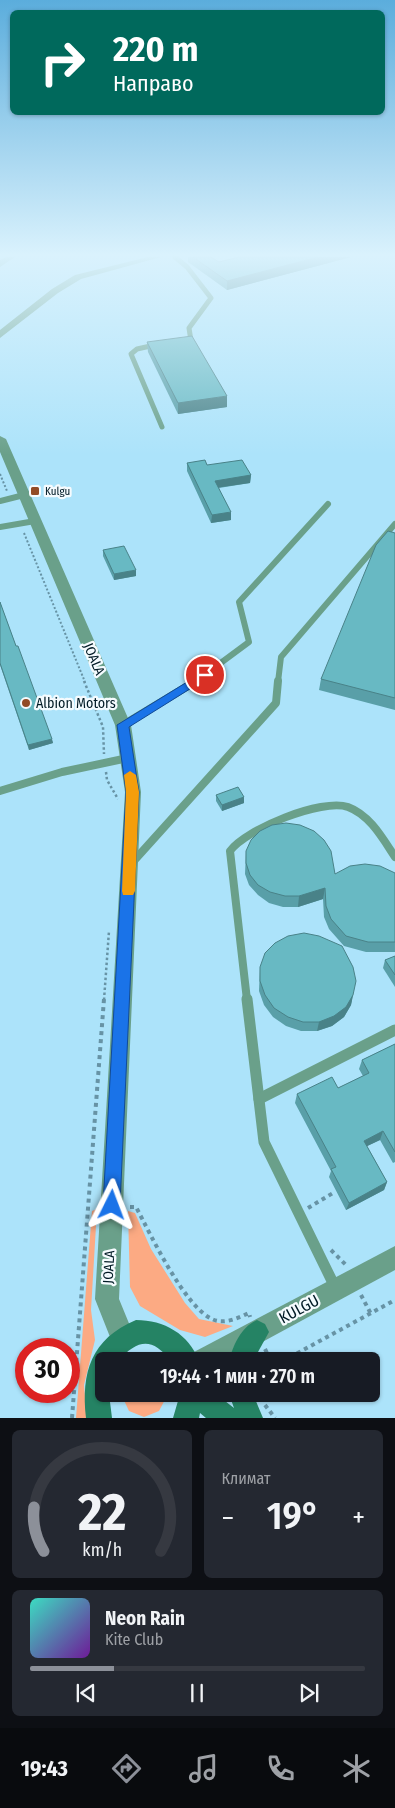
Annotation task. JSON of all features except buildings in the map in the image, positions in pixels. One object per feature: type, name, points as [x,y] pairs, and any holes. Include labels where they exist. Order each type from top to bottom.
[{"type":"main road","points":[[99,1418],[95,1388],[99,1370],[106,1354],[123,1338],[133,1333],[149,1331],[164,1335],[178,1346],[182,1352]]},
{"type":"main road","points":[[243,1352],[257,1332]]},
{"type":"main road","points":[[186,1418],[190,1402]]},
{"type":"main road","points":[[206,1402],[226,1418]]},
{"type":"main road","points":[[244,1402],[250,1418]]},
{"type":"street","points":[[0,335],[15,323]]},
{"type":"street","name":"JOALA","points":[[0,440],[17,497],[27,522],[123,725],[128,758],[132,792],[130,866],[107,1299],[123,1338]]},
{"type":"street","name":"KULGU","points":[[220,1352],[395,1257]]},
{"type":"lane","points":[[183,342],[191,341],[189,328],[193,323]]},
{"type":"lane","points":[[158,344],[137,349],[131,354],[162,427]]},
{"type":"lane","points":[[0,501],[17,497]]},
{"type":"lane","points":[[123,725],[190,686],[249,642],[239,602],[328,504]]},
{"type":"lane","points":[[0,527],[27,522]]},
{"type":"lane","points":[[130,866],[276,703],[281,657],[395,524]]},
{"type":"lane","points":[[0,790],[128,758]]},
{"type":"lane","points":[[345,1284],[264,1142],[229,856],[232,846],[249,833],[326,804],[339,803],[352,807],[366,818],[395,857]]},
{"type":"lane","points":[[259,1099],[395,1030]]},
{"type":"path","points":[[0,474],[17,497]]},
{"type":"path","points":[[27,522],[103,727],[107,780],[120,806]]},
{"type":"path","points":[[72,1418],[90,1205],[110,921]]},
{"type":"path","points":[[312,1216],[308,1208],[333,1193]]},
{"type":"path","points":[[90,1205],[136,1207],[194,1307],[210,1319],[222,1321],[236,1320],[249,1313],[267,1352]]},
{"type":"path","points":[[327,1244],[344,1261],[345,1284],[371,1314]]},
{"type":"path","points":[[300,1352],[395,1300]]},
{"type":"shaded area","points":[[97,1209],[91,1310],[95,1340],[84,1385],[87,1418],[76,1418],[77,1403],[80,1403],[80,1366],[92,1211]]},
{"type":"shaded area","points":[[128,1211],[135,1213],[151,1249],[185,1303],[199,1319],[233,1326],[205,1337],[180,1330],[140,1306],[130,1287]]},
{"type":"shaded area","points":[[125,1402],[164,1402],[159,1411],[144,1417],[129,1411]]},
{"type":"slow traffic","points":[[128,891],[132,792],[130,775]]},
{"type":"place","name":"Kulgu","points":[[35,491]]},
{"type":"place","name":"Albion Motors","points":[[26,703]]},
{"type":"route","points":[[112,1205],[132,792],[123,725],[190,686],[205,675]]}]
